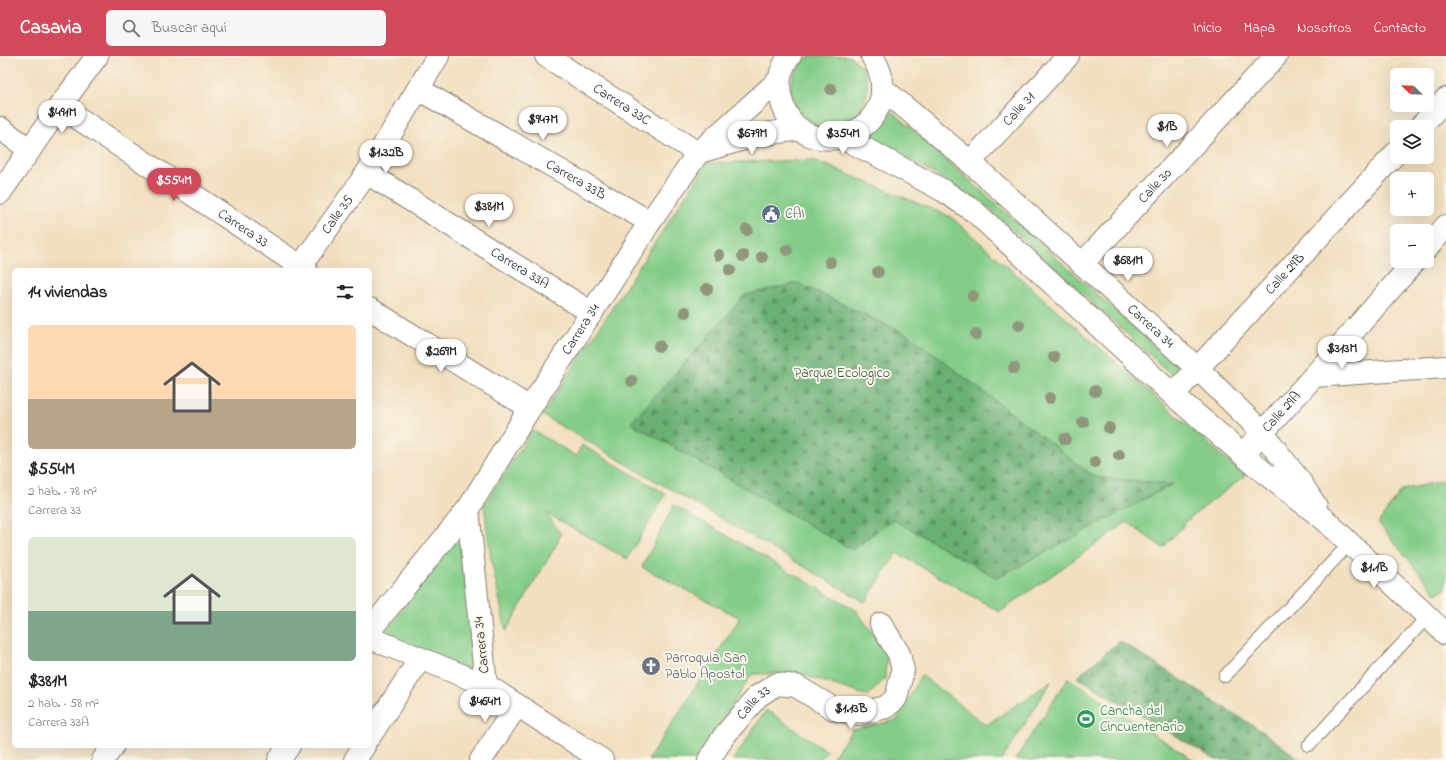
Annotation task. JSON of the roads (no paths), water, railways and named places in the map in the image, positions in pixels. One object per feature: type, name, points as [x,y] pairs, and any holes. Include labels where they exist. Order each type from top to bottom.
[{"type":"street","points":[[0,193],[60,106],[97,56]]},
{"type":"street","name":"Calle 35","points":[[303,268],[367,173],[438,56]]},
{"type":"street","name":"Carrera 33C","points":[[546,56],[698,152]]},
{"type":"street","points":[[780,66],[779,94],[783,107],[790,119],[800,129],[809,135],[819,138],[842,138],[855,133],[866,125],[874,115],[880,102],[882,77],[872,56]]},
{"type":"street","name":"Calle 31","points":[[970,162],[1068,56]]},
{"type":"street","name":"Calle 30","points":[[1082,264],[1276,56]]},
{"type":"street","name":"Carrera 34","points":[[372,628],[468,509],[530,408],[650,222],[698,152],[780,66]]},
{"type":"street","name":"Carrera 34","points":[[882,88],[970,162],[1198,369],[1262,432],[1300,480],[1325,520]]},
{"type":"street","name":"Carrera 33B","points":[[418,89],[650,222]]},
{"type":"street","points":[[1426,120],[1446,99]]},
{"type":"street","name":"Carrera 33","points":[[60,106],[301,268]]},
{"type":"street","points":[[0,128],[30,150]]},
{"type":"street","points":[[698,152],[758,135],[800,129]]},
{"type":"street","name":"Carrera 34","points":[[842,138],[938,188],[975,212],[1173,395],[1325,520],[1446,634]]},
{"type":"street","name":"Calle 29B","points":[[1173,395],[1390,160]]},
{"type":"street","name":"Carrera 33A","points":[[367,173],[592,313]]},
{"type":"street","points":[[1434,240],[1446,226]]},
{"type":"street","name":"Calle 29A","points":[[1243,454],[1409,268]]},
{"type":"street","points":[[372,310],[530,408]]},
{"type":"street","points":[[1314,376],[1446,367]]},
{"type":"street","name":"Carrera 34","points":[[468,509],[486,685]]},
{"type":"street","name":"Calle 33","points":[[709,760],[724,736],[758,696],[777,684],[796,686],[834,710],[858,714],[886,707],[896,698],[903,670],[899,654],[881,624]]},
{"type":"street","points":[[372,639],[486,685],[592,758]]},
{"type":"street","points":[[372,733],[420,659]]},
{"type":"street","points":[[481,760],[517,705]]},
{"type":"street","points":[[103,760],[111,748]]},
{"type":"street","points":[[279,760],[288,748]]},
{"type":"street","points":[[355,760],[363,748]]},
{"type":"lane","points":[[1225,676],[1350,543]]},
{"type":"lane","points":[[1309,745],[1428,616]]},
{"type":"place","name":"CAI","points":[[771,214]]},
{"type":"place","name":"Parroquia San Pablo Apostol","points":[[651,666]]},
{"type":"place","name":"Cancha del Cincuentenario","points":[[1086,719]]},
{"type":"park label","name":"Parque Ecologico","points":[[842,373]]}]
